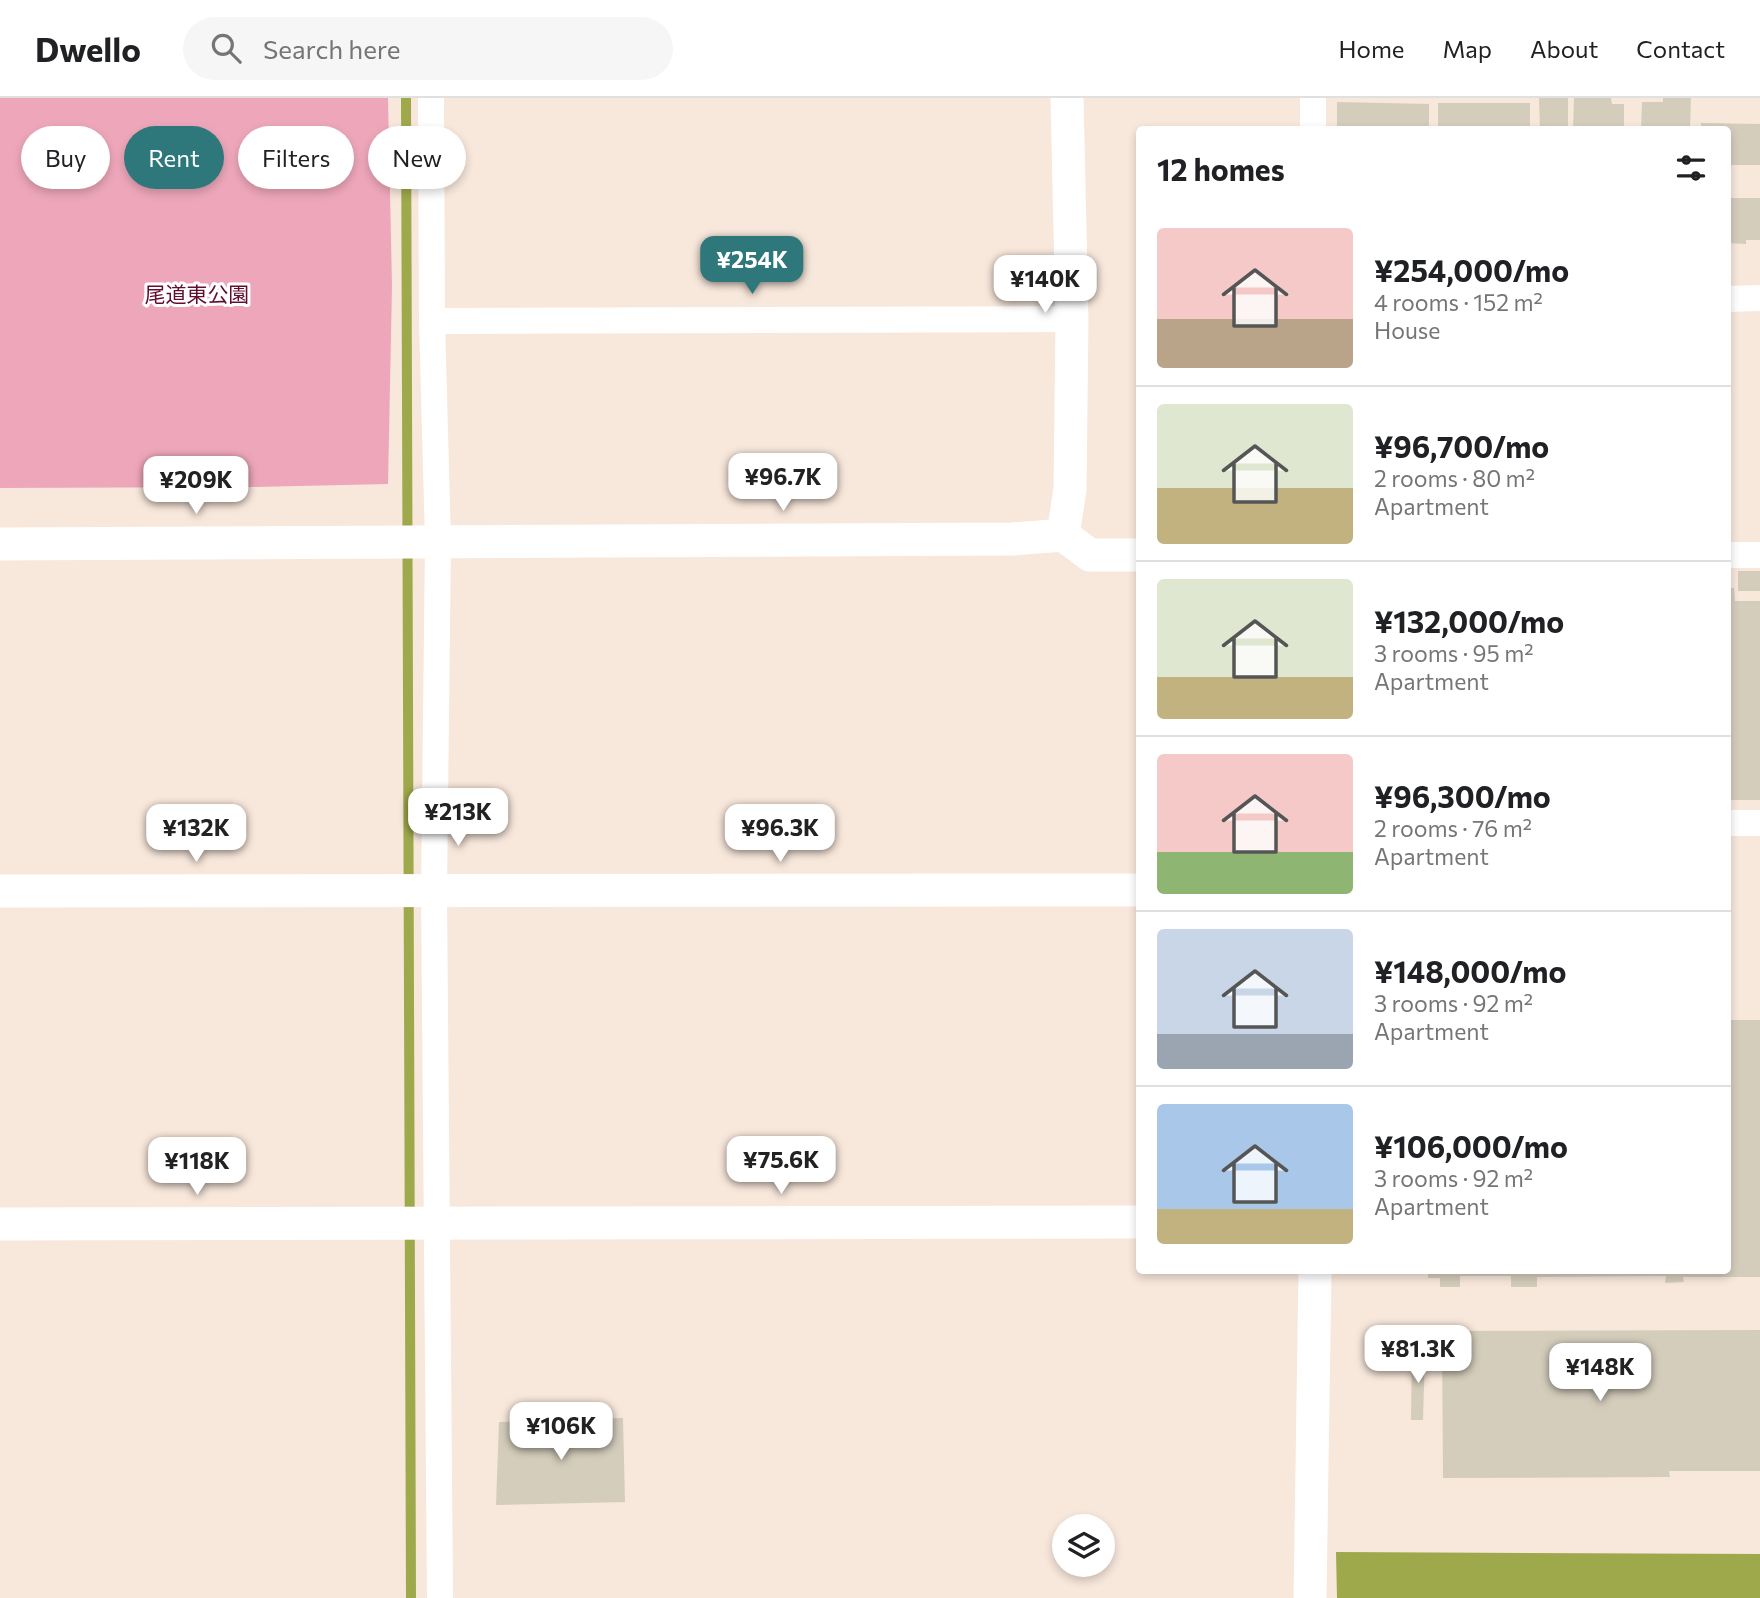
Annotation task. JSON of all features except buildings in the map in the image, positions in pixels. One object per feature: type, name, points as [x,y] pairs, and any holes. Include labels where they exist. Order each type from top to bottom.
[{"type":"street","points":[[430,98],[432,321],[416,542],[418,1224],[440,1598]]},
{"type":"street","points":[[1063,535],[1070,489],[1072,318],[1068,98]]},
{"type":"street","points":[[1313,98],[1313,126]]},
{"type":"street","points":[[1731,299],[1760,298]]},
{"type":"street","points":[[432,321],[1072,318]]},
{"type":"street","points":[[0,544],[1012,539],[1063,535],[1090,555],[1136,555]]},
{"type":"street","points":[[1731,555],[1760,555]]},
{"type":"street","points":[[1731,823],[1760,823]]},
{"type":"street","points":[[0,891],[1136,890]]},
{"type":"street","points":[[0,1224],[1136,1222]]},
{"type":"street","points":[[1310,1598],[1315,1274]]},
{"type":"green space","name":"尾道東公園","points":[[0,98],[388,98],[389,126],[368,126],[368,189],[390,189],[392,286],[388,484],[0,488]]},
{"type":"shaded area","points":[[1336,1552],[1760,1554],[1760,1598],[1337,1598]]},
{"type":"waterway","points":[[406,98],[411,1598]]}]
